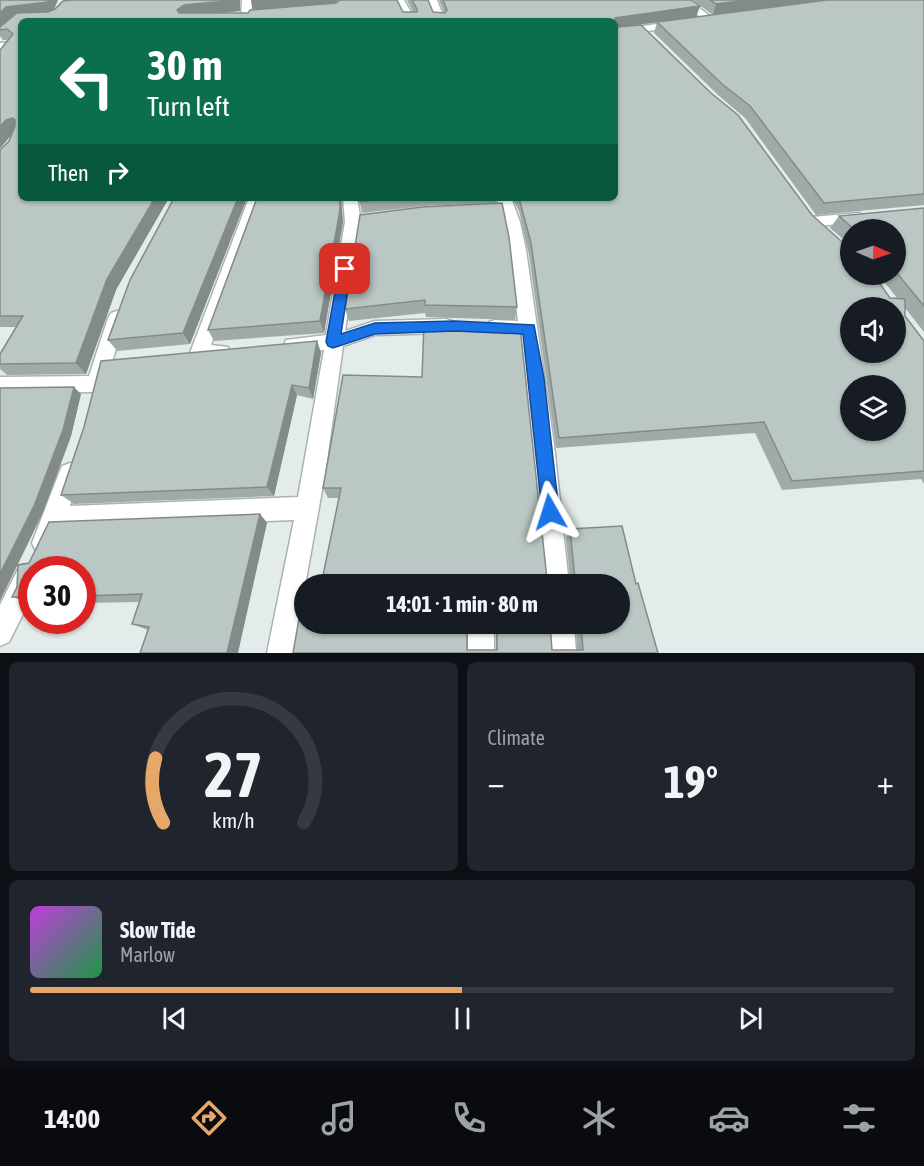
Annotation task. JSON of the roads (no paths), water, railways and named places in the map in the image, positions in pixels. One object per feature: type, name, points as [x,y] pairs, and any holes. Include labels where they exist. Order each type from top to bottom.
[{"type":"street","points":[[235,17],[249,17],[247,0]]},
{"type":"street","points":[[399,0],[409,18]]},
{"type":"street","points":[[432,0],[439,18]]},
{"type":"street","points":[[618,33],[715,19],[683,0]]},
{"type":"street","points":[[642,30],[658,44]]},
{"type":"street","points":[[0,60],[11,45]]},
{"type":"street","points":[[199,354],[255,201]]},
{"type":"street","points":[[280,653],[307,508],[333,342],[359,221],[351,201]]},
{"type":"street","points":[[487,210],[506,203],[536,378],[556,574]]},
{"type":"street","points":[[827,236],[808,217],[879,216]]},
{"type":"street","points":[[91,405],[101,363],[123,301]]},
{"type":"street","points":[[280,346],[333,342],[375,328],[529,328]]},
{"type":"street","points":[[177,356],[234,351]]},
{"type":"street","points":[[101,363],[123,361]]},
{"type":"street","points":[[0,385],[96,384]]},
{"type":"street","points":[[0,633],[55,518],[76,457]]},
{"type":"street","points":[[55,518],[307,508]]},
{"type":"street","points":[[481,634],[481,653]]},
{"type":"street","points":[[562,634],[563,653]]}]
